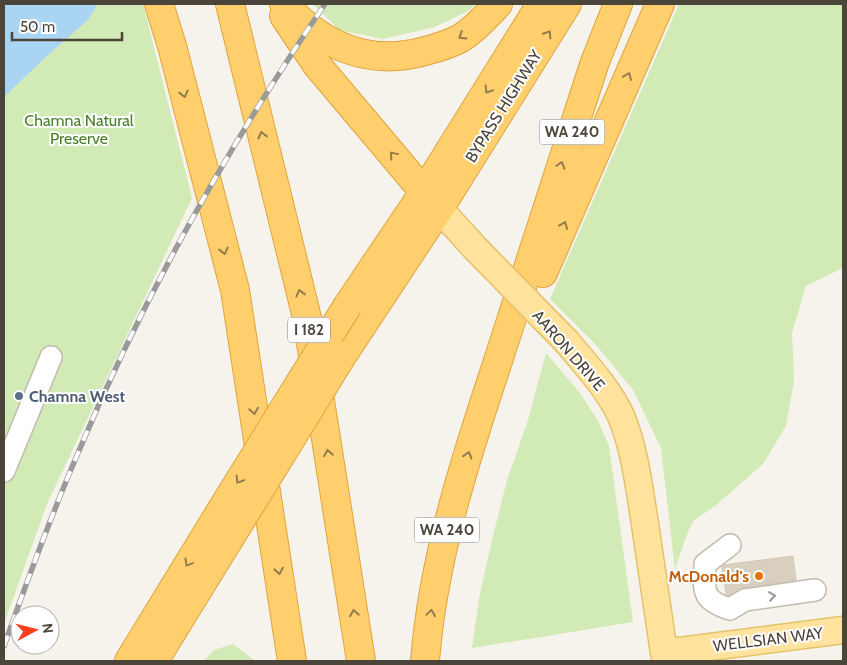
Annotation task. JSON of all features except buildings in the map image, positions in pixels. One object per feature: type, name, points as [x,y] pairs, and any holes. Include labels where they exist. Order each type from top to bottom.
[{"type":"highway","points":[[159,4],[172,46],[234,290],[292,661]]},
{"type":"highway","name":"I 182","points":[[230,4],[307,318],[361,661]]},
{"type":"highway","points":[[129,661],[221,531],[358,311],[432,201],[316,65],[278,4]]},
{"type":"highway","points":[[284,4],[299,20],[331,42],[363,54],[400,57],[440,47],[461,38],[481,22],[498,4]]},
{"type":"highway","name":"BYPASS HIGHWAY","points":[[432,201],[541,4]]},
{"type":"highway","name":"BYPASS HIGHWAY","points":[[432,201],[567,4]]},
{"type":"highway","name":"WA 240","points":[[424,661],[432,604],[455,498],[484,402],[592,71],[618,4]]},
{"type":"highway","points":[[484,402],[660,4]]},
{"type":"highway","points":[[154,661],[221,531]]},
{"type":"main road","name":"AARON DRIVE","points":[[432,201],[474,248],[567,342],[590,369],[620,414],[628,436],[638,476],[665,657]]},
{"type":"main road","name":"WELLSIAN WAY","points":[[665,657],[843,630]]},
{"type":"lane","points":[[4,471],[51,357]]},
{"type":"lane","points":[[730,545],[705,564],[704,590],[715,605],[730,609],[745,600],[815,590]]},
{"type":"green space","name":"Chamna Natural Preserve","points":[[98,4],[143,4],[192,198],[47,504],[4,624],[4,97],[88,20]]},
{"type":"green space","points":[[313,4],[475,4],[470,10],[435,27],[383,39],[339,30]]},
{"type":"green space","points":[[679,4],[843,4],[843,268],[806,286],[792,333],[794,381],[786,426],[763,464],[715,506],[693,521],[675,570],[661,448],[633,390],[596,345],[550,299]]},
{"type":"green space","points":[[546,353],[580,393],[598,421],[609,446],[633,622],[472,648],[479,598],[507,480],[528,420]]},
{"type":"green space","points":[[233,644],[255,661],[204,661],[214,650]]},
{"type":"water","points":[[4,4],[98,4],[88,20],[4,97]]},
{"type":"railway","points":[[4,646],[68,477],[131,336],[190,222],[222,166],[255,111],[325,4]]},
{"type":"place","name":"Chamna West","points":[[19,396]]},
{"type":"place","name":"McDonald's","points":[[759,576]]}]
